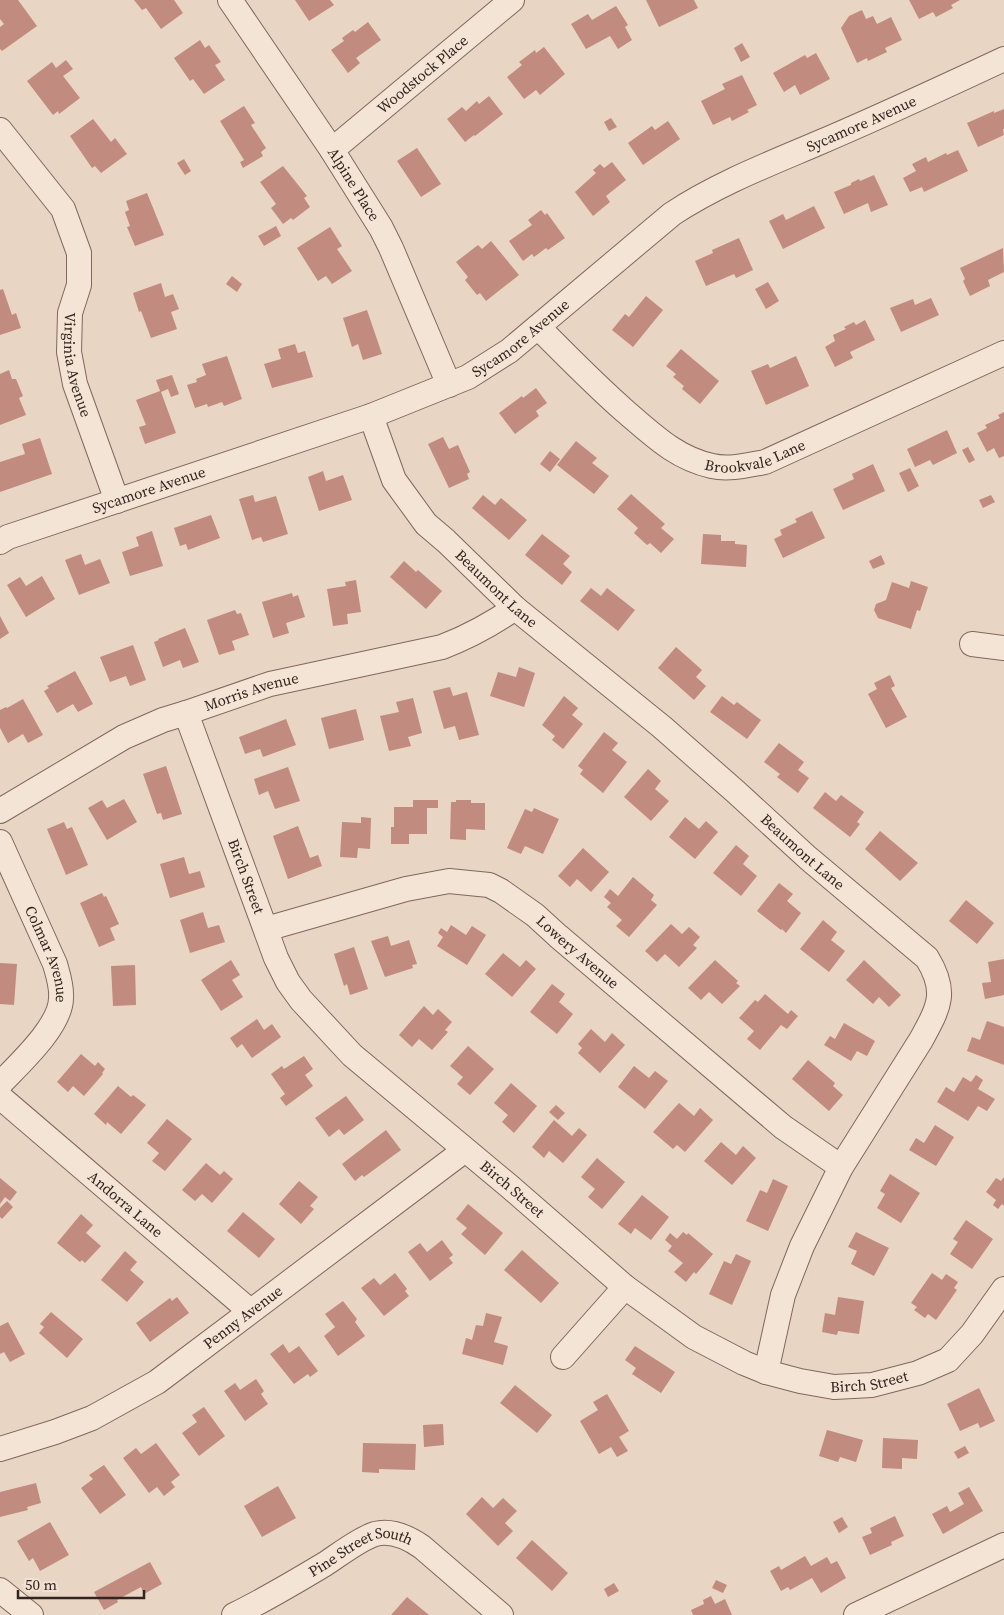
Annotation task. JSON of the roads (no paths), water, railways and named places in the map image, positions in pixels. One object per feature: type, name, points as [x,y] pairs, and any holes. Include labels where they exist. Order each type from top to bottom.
[{"type":"street","name":"Alpine Place","points":[[230,0],[332,150],[381,228],[449,385]]},
{"type":"street","name":"Woodstock Place","points":[[332,150],[512,0]]},
{"type":"street","name":"Sycamore Avenue","points":[[0,542],[8,537],[371,416],[468,377],[491,364],[538,327],[672,214],[694,200],[738,178],[850,130],[1004,59]]},
{"type":"street","name":"Virginia Avenue","points":[[0,130],[63,208],[78,252],[79,285],[70,313],[69,352],[75,384],[117,501]]},
{"type":"street","name":"Brookvale Lane","points":[[538,327],[588,378],[664,446],[697,462],[715,467],[738,467],[765,462],[1004,353]]},
{"type":"street","name":"Beaumont Lane","points":[[371,416],[394,480],[426,524],[515,608],[662,727],[808,858],[927,958],[938,980],[940,992],[938,1004],[922,1040],[841,1167],[792,1267],[783,1296],[766,1372]]},
{"type":"street","name":"Morris Avenue","points":[[0,811],[124,737],[163,720],[186,714],[270,684],[442,647],[494,623],[515,608]]},
{"type":"street","points":[[972,644],[1004,648]]},
{"type":"street","name":"Birch Street","points":[[186,714],[276,958],[288,982],[301,1000],[352,1055],[579,1245],[625,1287],[694,1336],[744,1363],[766,1372],[834,1387],[872,1385],[935,1367],[948,1360],[972,1334],[1004,1289]]},
{"type":"street","name":"Colmar Avenue","points":[[0,842],[55,964],[62,1000],[48,1031],[0,1084]]},
{"type":"street","name":"Lowery Avenue","points":[[266,929],[406,889],[449,882],[489,885],[514,898],[783,1127],[841,1167]]},
{"type":"street","name":"Andorra Lane","points":[[0,1096],[250,1311]]},
{"type":"street","name":"Penny Avenue","points":[[0,1448],[55,1432],[92,1418],[157,1382],[465,1150]]},
{"type":"street","points":[[563,1357],[625,1287]]},
{"type":"street","name":"Pine Street South","points":[[234,1615],[298,1581],[375,1534],[389,1533],[413,1541],[422,1547],[501,1615]]},
{"type":"street","points":[[856,1615],[1004,1545]]},
{"type":"street","points":[[0,1590],[31,1615]]}]
